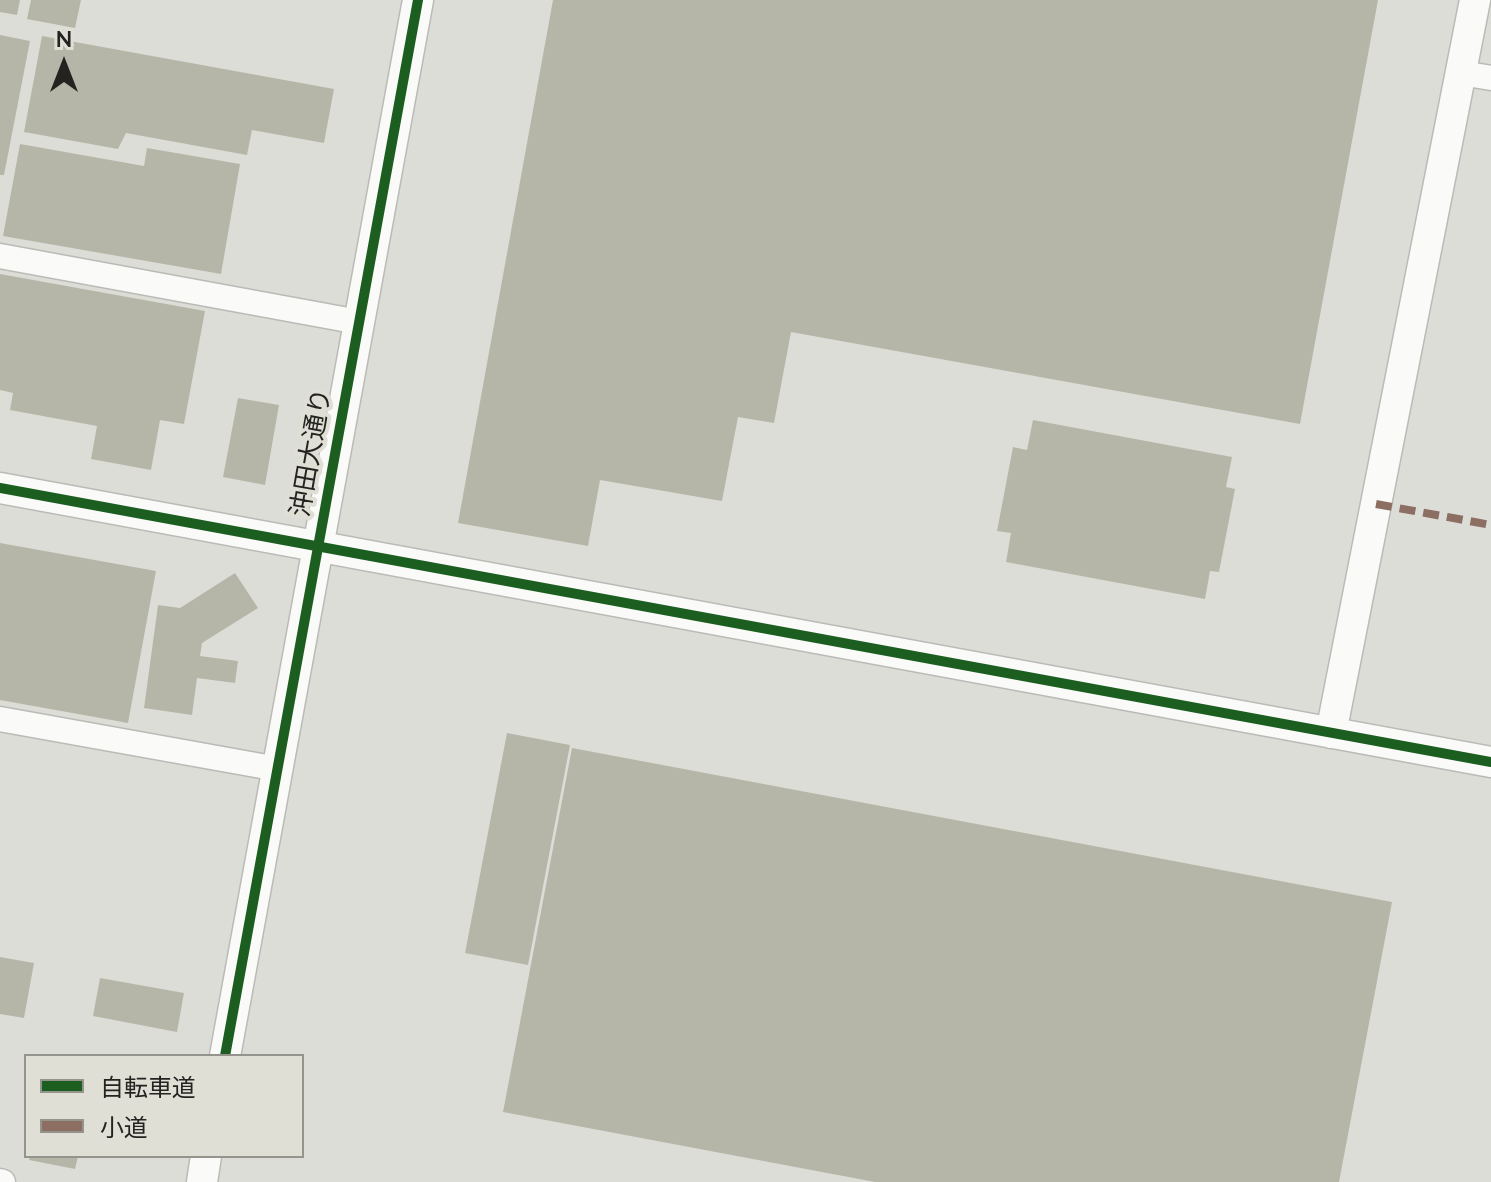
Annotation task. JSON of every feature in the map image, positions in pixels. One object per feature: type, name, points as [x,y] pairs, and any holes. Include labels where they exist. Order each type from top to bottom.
[{"type":"street","name":"沖田大通り","points":[[225,1054],[418,0]]},
{"type":"street","points":[[1331,733],[1475,0]]},
{"type":"street","points":[[1461,73],[1491,78]]},
{"type":"street","points":[[0,256],[359,322]]},
{"type":"street","points":[[0,488],[1491,762]]},
{"type":"street","points":[[0,719],[278,769]]},
{"type":"street","points":[[202,1182],[206,1158]]},
{"type":"building","points":[[0,0],[20,0],[17,15],[0,12]]},
{"type":"building","points":[[31,0],[81,0],[75,28],[27,19]]},
{"type":"building","points":[[553,0],[1378,0],[1300,424],[791,332],[774,423],[738,417],[722,501],[600,480],[588,546],[458,523]]},
{"type":"building","points":[[0,35],[30,41],[4,175],[0,175]]},
{"type":"building","points":[[42,36],[334,89],[324,143],[252,130],[247,155],[126,133],[118,149],[24,132]]},
{"type":"building","points":[[20,144],[144,166],[147,148],[240,164],[221,274],[3,236]]},
{"type":"building","points":[[0,274],[205,311],[184,424],[160,420],[151,470],[91,459],[97,426],[10,410],[13,393],[0,390]]},
{"type":"building","points":[[238,398],[279,405],[265,485],[223,477]]},
{"type":"building","points":[[1033,420],[1232,457],[1226,487],[1235,489],[1219,572],[1210,571],[1205,599],[1006,562],[1011,533],[997,531],[1013,447],[1027,450]]},
{"type":"building","points":[[0,543],[156,571],[128,723],[0,700]]},
{"type":"building","points":[[235,573],[258,608],[202,643],[200,656],[238,661],[235,683],[197,678],[192,715],[144,708],[158,605],[180,608]]},
{"type":"building","points":[[507,733],[570,745],[528,965],[465,953]]},
{"type":"building","points":[[572,748],[1392,902],[1339,1182],[875,1182],[503,1112]]},
{"type":"building","points":[[0,957],[34,963],[24,1018],[0,1014]]},
{"type":"building","points":[[100,978],[184,993],[177,1032],[93,1016]]},
{"type":"building","points":[[30,1158],[78,1158],[75,1169]]},
{"type":"marked path","points":[[1376,504],[1491,525]]},
{"type":"cycle path","points":[[225,1054],[418,0]]},
{"type":"cycle path","points":[[0,488],[1491,762]]}]
